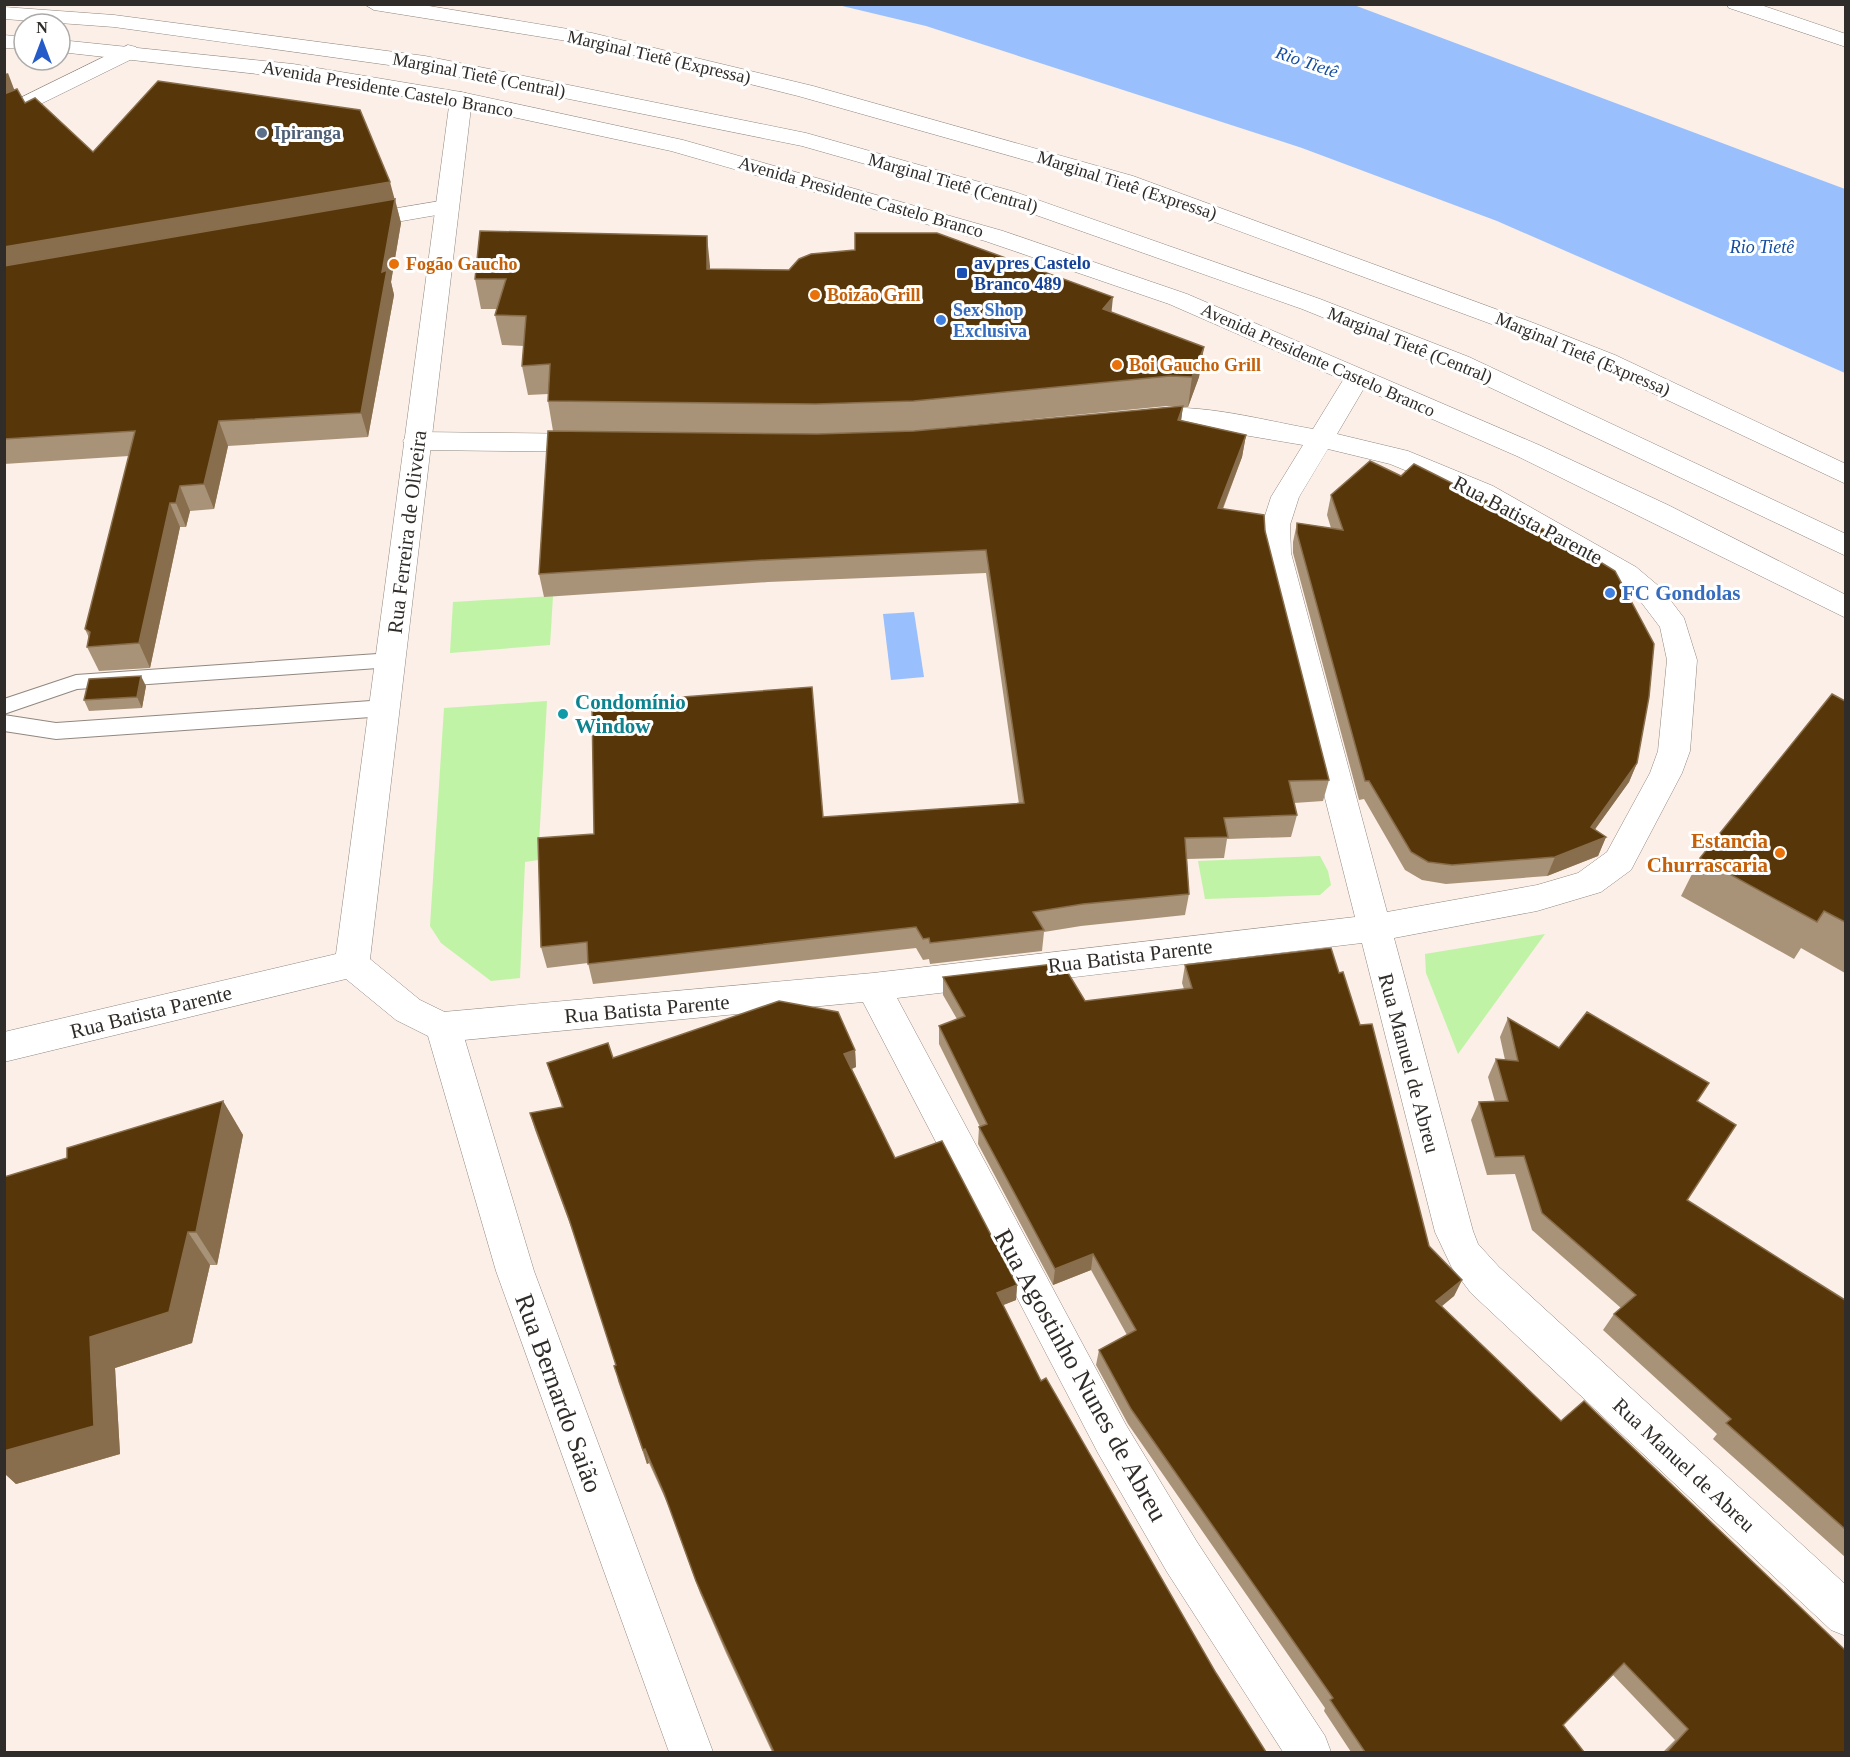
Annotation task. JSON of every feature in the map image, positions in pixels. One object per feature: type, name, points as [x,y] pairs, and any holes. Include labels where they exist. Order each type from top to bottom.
[{"type":"main road","points":[[70,4],[114,21]]},
{"type":"main road","name":"Marginal Tietê (Expressa)","points":[[374,4],[592,39],[805,91],[1125,181],[1522,327],[1606,361],[1845,476]]},
{"type":"main road","points":[[1736,4],[1845,41]]},
{"type":"main road","name":"Marginal Tietê (Central)","points":[[4,13],[114,21],[424,63],[806,140],[1007,196],[1311,304],[1460,363],[1845,546]]},
{"type":"main road","name":"Avenida Presidente Castelo Branco","points":[[72,47],[293,71],[461,99],[675,145],[994,236],[1178,299],[1529,451],[1845,608]]},
{"type":"main road","points":[[4,115],[128,52]]},
{"type":"main road","name":"Rua Ferreira de Oliveira","points":[[352,964],[461,99]]},
{"type":"main road","points":[[329,227],[446,207]]},
{"type":"main road","name":"Rua Manuel de Abreu","points":[[1357,378],[1322,439],[1284,497],[1276,525],[1276,553],[1454,1232],[1465,1256],[1485,1280],[1845,1614]]},
{"type":"main road","name":"Rua Batista Parente","points":[[443,1027],[873,987],[1374,928],[1537,898],[1589,883],[1619,861],[1666,773],[1674,751],[1682,660],[1674,625],[1651,595],[1626,574],[1589,551],[1483,492],[1430,469],[1370,449],[1202,419],[1167,417],[1108,422]]},
{"type":"main road","points":[[417,441],[620,443]]},
{"type":"main road","points":[[1770,569],[1808,574],[1845,587]]},
{"type":"main road","points":[[352,964],[408,1010],[443,1027]]},
{"type":"main road","name":"Rua Batista Parente","points":[[4,1047],[352,964]]},
{"type":"main road","name":"Rua Agostinho Nunes de Abreu","points":[[873,987],[1112,1439],[1182,1557],[1309,1752]]},
{"type":"main road","name":"Rua Bernardo Saião","points":[[443,1027],[515,1271],[692,1752]]},
{"type":"lane","points":[[4,707],[76,681],[392,660]]},
{"type":"lane","points":[[4,723],[56,731],[385,708]]},
{"type":"green space","points":[[553,596],[550,645],[450,653],[453,602]]},
{"type":"green space","points":[[547,701],[538,860],[525,862],[520,978],[491,981],[441,943],[430,926],[444,708]]},
{"type":"green space","points":[[1320,856],[1328,871],[1331,885],[1320,895],[1205,899],[1198,861]]},
{"type":"green space","points":[[1545,934],[1458,1054],[1426,973],[1425,954]]},
{"type":"water","name":"Rio Tietê","points":[[838,5],[1354,5],[1845,189],[1845,373],[1497,221],[1302,148],[926,26]]},
{"type":"water","points":[[914,612],[924,677],[891,680],[883,614]]},
{"type":"building","points":[[158,81],[360,110],[390,182],[4,247],[4,94],[17,89],[25,103],[35,98],[93,152]]},
{"type":"building","points":[[395,199],[382,272],[387,270],[361,413],[219,421],[204,484],[180,486],[176,503],[170,503],[139,643],[87,647],[90,632],[85,629],[135,431],[4,439],[4,266]]},
{"type":"building","points":[[480,231],[707,236],[707,269],[789,270],[799,259],[811,254],[855,250],[855,233],[937,233],[1113,297],[1103,309],[1204,347],[1192,377],[1170,376],[914,401],[816,404],[548,401],[550,364],[522,366],[526,316],[495,315],[506,279],[475,279]]},
{"type":"building","points":[[1183,406],[1178,420],[1246,435],[1218,508],[1264,515],[1265,531],[1329,780],[1289,781],[1297,815],[1224,818],[1228,837],[1185,838],[1189,894],[1083,904],[1033,912],[1044,930],[930,943],[929,938],[923,939],[916,927],[588,964],[587,942],[541,947],[538,838],[594,834],[592,704],[812,687],[823,817],[1024,803],[986,550],[766,560],[539,574],[548,431],[817,434],[914,431]]},
{"type":"building","points":[[1370,461],[1401,476],[1414,464],[1563,539],[1615,571],[1654,644],[1649,697],[1637,763],[1591,827],[1606,837],[1555,857],[1452,865],[1428,862],[1411,852],[1369,781],[1365,781],[1297,533],[1297,523],[1343,530],[1331,495]]},
{"type":"building","points":[[141,676],[137,697],[84,700],[89,679]]},
{"type":"building","name":"Estancia Churrascaria","points":[[1832,694],[1845,701],[1845,922],[1824,911],[1817,922],[1700,858]]},
{"type":"building","points":[[1331,948],[1339,973],[1343,972],[1360,1025],[1372,1024],[1429,1246],[1462,1280],[1436,1301],[1561,1421],[1584,1401],[1845,1650],[1845,1752],[1667,1752],[1688,1729],[1624,1663],[1563,1725],[1584,1752],[1365,1752],[1330,1700],[1333,1698],[1131,1409],[1099,1350],[1136,1330],[1093,1254],[1055,1269],[979,1127],[987,1124],[939,1026],[965,1016],[943,977],[1062,963],[1085,1001],[1192,988],[1185,965]]},
{"type":"building","points":[[779,1001],[838,1012],[855,1050],[844,1054],[895,1158],[942,1141],[1017,1285],[997,1293],[1041,1381],[1046,1378],[1216,1673],[1266,1752],[774,1752],[696,1581],[664,1493],[645,1449],[643,1450],[614,1366],[616,1365],[569,1219],[530,1113],[563,1107],[547,1063],[608,1043],[613,1058]]},
{"type":"building","points":[[1587,1012],[1709,1083],[1697,1101],[1736,1125],[1687,1200],[1845,1300],[1845,1529],[1726,1423],[1731,1419],[1614,1314],[1636,1295],[1542,1213],[1524,1156],[1495,1157],[1479,1102],[1508,1101],[1496,1059],[1518,1061],[1508,1018],[1559,1048]]},
{"type":"building","points":[[223,1101],[196,1232],[188,1232],[169,1312],[90,1337],[94,1426],[4,1451],[4,1177],[67,1158],[67,1148]]},
{"type":"place","name":"Ipiranga","points":[[262,133]]},
{"type":"place","name":"Fogão Gaucho","points":[[394,264]]},
{"type":"place","name":"av pres Castelo Branco 489","points":[[962,273]]},
{"type":"place","name":"Boizão Grill","points":[[815,295]]},
{"type":"place","name":"Sex Shop Exclusiva","points":[[941,320]]},
{"type":"place","name":"Boi Gaucho Grill","points":[[1117,365]]},
{"type":"place","name":"FC Gondolas","points":[[1610,593]]},
{"type":"place","name":"Condomínio Window","points":[[563,714]]},
{"type":"place","name":"Estancia Churrascaria","points":[[1780,853]]}]
